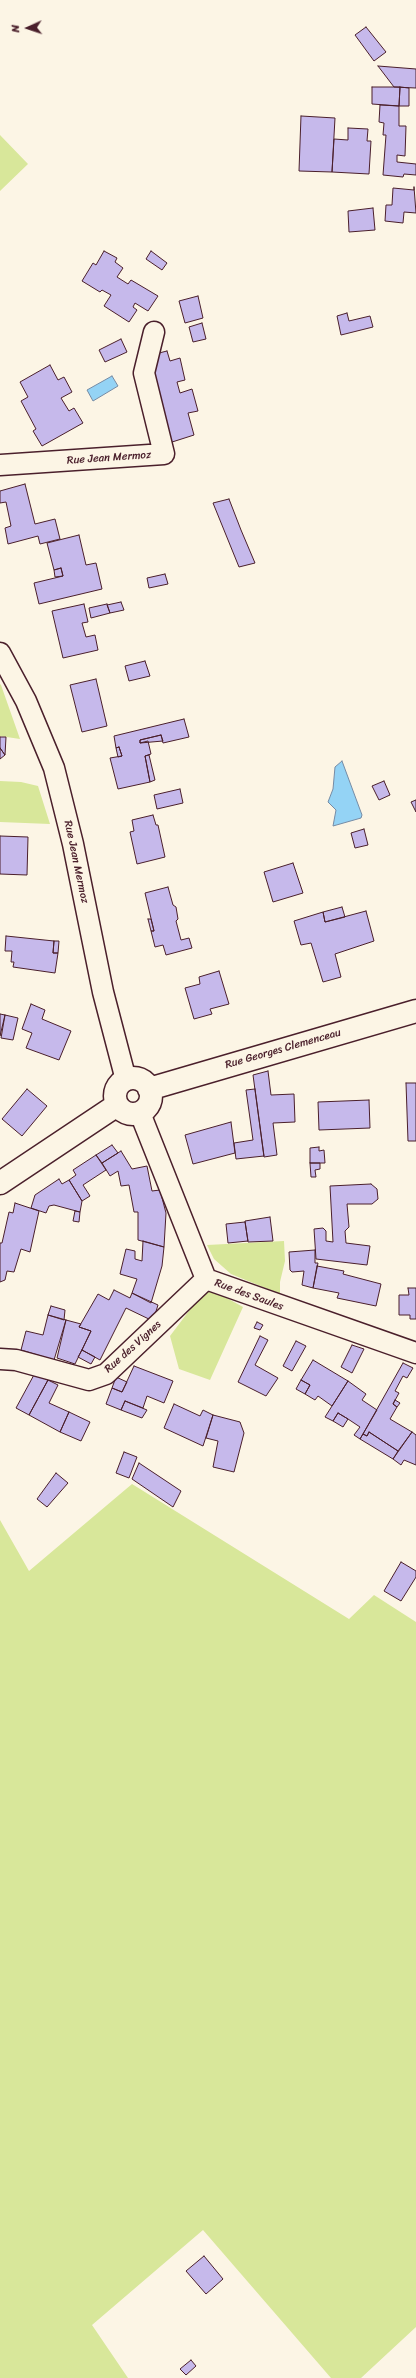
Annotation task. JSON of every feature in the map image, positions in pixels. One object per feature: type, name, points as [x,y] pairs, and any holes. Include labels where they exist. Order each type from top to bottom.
[{"type":"street","name":"Rue Jean Mermoz","points":[[0,465],[164,454],[144,373],[154,332]]},
{"type":"street","name":"Rue Jean Mermoz","points":[[0,653],[26,701],[54,768],[73,844],[104,992],[126,1080]]},
{"type":"street","name":"Rue Georges Clemenceau","points":[[149,1088],[416,1011]]},
{"type":"street","points":[[138,1079],[149,1088],[151,1101],[148,1107],[140,1113],[127,1114],[117,1105],[115,1093],[117,1087],[126,1080],[138,1079]]},
{"type":"street","points":[[0,1183],[117,1105]]},
{"type":"street","name":"Rue des Saules","points":[[140,1113],[206,1279],[416,1353]]},
{"type":"street","name":"Rue des Vignes","points":[[0,1359],[16,1360],[89,1380],[106,1374],[206,1279]]},
{"type":"green space","points":[[0,135],[28,164],[0,191]]},
{"type":"green space","points":[[0,684],[1,685],[20,739],[0,736]]},
{"type":"green space","points":[[0,781],[21,782],[38,786],[50,824],[0,822]]},
{"type":"green space","points":[[284,1241],[285,1261],[280,1282],[280,1294],[231,1274],[214,1259],[207,1245]]},
{"type":"green space","points":[[207,1287],[243,1307],[210,1380],[179,1369],[170,1336]]},
{"type":"green space","points":[[132,1484],[349,1619],[374,1595],[416,1622],[416,2327],[361,2378],[331,2378],[203,2230],[92,2325],[128,2378],[0,2378],[0,1520],[29,1571]]},
{"type":"water","points":[[112,376],[118,386],[93,401],[87,390]]},
{"type":"water","points":[[342,761],[362,815],[361,818],[333,826],[336,810],[328,802],[333,789],[335,767]]},
{"type":"building","points":[[366,27],[386,52],[374,61],[355,35]]},
{"type":"building","points":[[378,66],[416,69],[416,88],[394,87]]},
{"type":"building","points":[[372,87],[400,87],[399,106],[372,104]]},
{"type":"building","points":[[400,87],[409,88],[409,106],[399,106]]},
{"type":"building","points":[[380,105],[399,106],[399,126],[406,126],[405,156],[397,155],[397,162],[416,164],[416,175],[404,174],[403,177],[383,175],[386,135],[383,135],[384,123],[379,122]]},
{"type":"building","points":[[301,116],[335,118],[332,172],[299,171]]},
{"type":"building","points":[[348,128],[368,129],[367,141],[371,141],[369,174],[332,172],[334,139],[348,140]]},
{"type":"building","points":[[414,187],[416,213],[404,212],[403,223],[385,221],[386,205],[392,205],[393,188],[414,190]]},
{"type":"building","points":[[373,208],[375,230],[349,232],[348,211]]},
{"type":"building","points":[[104,251],[117,258],[115,262],[123,268],[117,277],[128,284],[131,280],[158,296],[148,311],[135,303],[133,307],[137,310],[129,322],[104,306],[111,295],[102,290],[100,292],[82,281],[93,263],[96,265]]},
{"type":"building","points":[[151,251],[167,263],[162,270],[146,259]]},
{"type":"building","points":[[198,296],[203,318],[185,323],[179,301]]},
{"type":"building","points":[[347,313],[349,321],[370,316],[373,327],[341,335],[337,316]]},
{"type":"building","points":[[202,323],[206,339],[193,342],[189,327]]},
{"type":"building","points":[[121,339],[127,352],[105,362],[99,350]]},
{"type":"building","points":[[167,351],[170,361],[180,358],[185,380],[177,382],[180,393],[192,389],[198,411],[188,413],[194,435],[169,443],[162,418],[165,417],[164,412],[161,414],[151,373],[155,354]]},
{"type":"building","points":[[50,365],[58,380],[64,377],[72,392],[61,398],[69,411],[74,408],[83,423],[42,446],[33,431],[36,429],[21,401],[28,397],[20,382]]},
{"type":"building","points":[[25,484],[35,524],[55,519],[60,539],[40,544],[38,536],[8,544],[5,528],[11,526],[6,502],[0,503],[0,491]]},
{"type":"building","points":[[229,499],[255,563],[239,567],[213,503]]},
{"type":"building","points":[[79,535],[86,565],[96,563],[102,589],[39,604],[34,583],[63,576],[61,568],[54,570],[47,543]]},
{"type":"building","points":[[61,568],[63,576],[55,577],[54,570]]},
{"type":"building","points":[[165,574],[168,584],[149,588],[147,578]]},
{"type":"building","points":[[121,602],[124,610],[110,613],[107,605]]},
{"type":"building","points":[[84,604],[88,622],[82,623],[86,637],[95,635],[98,650],[63,658],[52,611]]},
{"type":"building","points":[[107,604],[110,613],[91,618],[89,608]]},
{"type":"building","points":[[145,661],[150,676],[129,681],[125,666]]},
{"type":"building","points":[[96,679],[107,726],[82,732],[70,685]]},
{"type":"building","points":[[184,719],[189,737],[163,743],[161,735],[140,740],[140,743],[148,741],[151,754],[145,756],[150,782],[118,789],[110,758],[122,756],[119,747],[116,748],[114,736]]},
{"type":"building","points":[[161,735],[163,741],[140,743],[140,740]]},
{"type":"building","points":[[0,737],[6,737],[5,755],[0,748]]},
{"type":"building","points":[[119,747],[122,756],[118,757],[116,748]]},
{"type":"building","points":[[0,748],[5,755],[0,759]]},
{"type":"building","points":[[149,755],[155,780],[150,782],[145,756]]},
{"type":"building","points":[[384,781],[390,795],[379,800],[372,786]]},
{"type":"building","points":[[180,789],[183,803],[157,809],[154,795]]},
{"type":"building","points":[[416,800],[416,812],[411,802]]},
{"type":"building","points":[[153,815],[156,825],[158,825],[165,857],[137,864],[130,832],[134,831],[132,820]]},
{"type":"building","points":[[364,829],[368,845],[355,848],[351,833]]},
{"type":"building","points":[[0,836],[28,837],[27,875],[0,874]]},
{"type":"building","points":[[293,863],[303,893],[273,902],[264,872]]},
{"type":"building","points":[[168,887],[173,905],[176,907],[178,919],[176,921],[181,940],[189,938],[192,948],[166,955],[163,945],[155,947],[151,931],[154,931],[145,893]]},
{"type":"building","points":[[342,907],[345,917],[325,922],[323,912]]},
{"type":"building","points":[[366,911],[374,941],[335,954],[341,977],[323,982],[311,943],[301,945],[294,921],[323,912],[325,922]]},
{"type":"building","points":[[148,919],[151,919],[154,931],[151,931]]},
{"type":"building","points":[[6,936],[54,941],[53,953],[58,953],[55,973],[13,967],[14,962],[11,962],[12,951],[5,951]]},
{"type":"building","points":[[54,941],[59,941],[58,953],[53,953]]},
{"type":"building","points":[[219,971],[229,1004],[210,1009],[212,1014],[194,1019],[185,988],[200,984],[199,977]]},
{"type":"building","points":[[31,1004],[45,1010],[42,1019],[71,1031],[59,1060],[26,1048],[32,1033],[22,1029]]},
{"type":"building","points":[[0,1014],[5,1015],[0,1036]]},
{"type":"building","points":[[5,1015],[18,1018],[13,1040],[1,1038]]},
{"type":"building","points":[[268,1071],[271,1095],[294,1094],[295,1122],[273,1123],[277,1155],[264,1157],[253,1075]]},
{"type":"building","points":[[406,1083],[416,1083],[416,1141],[408,1141]]},
{"type":"building","points":[[27,1089],[47,1106],[22,1136],[2,1119]]},
{"type":"building","points":[[255,1089],[264,1156],[236,1159],[234,1143],[253,1140],[246,1090]]},
{"type":"building","points":[[369,1100],[370,1128],[319,1130],[318,1102]]},
{"type":"building","points":[[231,1122],[235,1153],[193,1164],[185,1135]]},
{"type":"building","points":[[112,1145],[118,1153],[102,1163],[96,1155]]},
{"type":"building","points":[[319,1147],[319,1151],[324,1150],[325,1163],[310,1163],[310,1148]]},
{"type":"building","points":[[121,1151],[132,1169],[147,1166],[152,1191],[160,1190],[166,1213],[164,1247],[138,1240],[138,1212],[134,1212],[129,1185],[121,1186],[118,1171],[110,1176],[102,1163]]},
{"type":"building","points":[[96,1155],[106,1170],[83,1185],[90,1196],[82,1201],[69,1180],[76,1175],[73,1170]]},
{"type":"building","points":[[310,1163],[320,1163],[320,1169],[315,1170],[316,1177],[311,1177]]},
{"type":"building","points":[[59,1179],[62,1184],[69,1180],[82,1201],[80,1212],[54,1205],[49,1206],[46,1213],[31,1208],[35,1195]]},
{"type":"building","points":[[371,1184],[377,1189],[378,1199],[372,1204],[347,1204],[349,1227],[345,1231],[346,1243],[370,1246],[367,1265],[316,1259],[314,1229],[323,1228],[326,1231],[326,1241],[333,1242],[330,1186]]},
{"type":"building","points":[[15,1203],[39,1211],[30,1252],[21,1249],[14,1272],[7,1271],[5,1280],[0,1282],[0,1243],[2,1243],[9,1212],[13,1213]]},
{"type":"building","points":[[75,1211],[80,1212],[79,1222],[73,1221]]},
{"type":"building","points":[[270,1217],[273,1241],[248,1242],[245,1221]]},
{"type":"building","points":[[245,1222],[248,1241],[228,1243],[226,1224]]},
{"type":"building","points":[[143,1241],[164,1247],[162,1266],[151,1303],[132,1293],[137,1279],[120,1274],[126,1249],[135,1251],[135,1259],[142,1261]]},
{"type":"building","points":[[315,1250],[315,1263],[318,1263],[313,1288],[302,1285],[304,1271],[292,1272],[290,1270],[289,1252]]},
{"type":"building","points":[[317,1266],[344,1271],[343,1274],[381,1284],[376,1306],[337,1298],[339,1293],[313,1288]]},
{"type":"building","points":[[408,1288],[416,1288],[416,1319],[410,1319],[410,1315],[399,1315],[399,1295],[409,1295]]},
{"type":"building","points":[[114,1290],[130,1298],[132,1293],[158,1305],[153,1321],[126,1308],[100,1360],[82,1350],[91,1331],[79,1327],[98,1294],[109,1300]]},
{"type":"building","points":[[51,1306],[65,1310],[64,1320],[48,1315]]},
{"type":"building","points":[[48,1315],[66,1320],[54,1360],[21,1350],[26,1331],[43,1335]]},
{"type":"building","points":[[66,1320],[81,1324],[79,1327],[91,1331],[75,1364],[57,1358]]},
{"type":"building","points":[[257,1322],[263,1325],[260,1330],[254,1328]]},
{"type":"building","points":[[260,1336],[268,1340],[255,1365],[278,1378],[266,1396],[238,1382]]},
{"type":"building","points":[[296,1341],[306,1346],[292,1371],[283,1366]]},
{"type":"building","points":[[352,1345],[364,1349],[352,1373],[341,1367]]},
{"type":"building","points":[[82,1350],[95,1357],[91,1364],[78,1357]]},
{"type":"building","points":[[313,1360],[348,1381],[332,1406],[318,1396],[315,1400],[305,1394],[310,1385],[301,1380]]},
{"type":"building","points":[[403,1363],[413,1368],[407,1378],[403,1376],[395,1391],[399,1393],[393,1404],[397,1407],[390,1419],[412,1432],[398,1451],[369,1432],[367,1436],[363,1434]]},
{"type":"building","points":[[134,1366],[173,1381],[164,1403],[147,1396],[143,1408],[125,1401],[121,1410],[106,1404],[112,1388],[122,1392]]},
{"type":"building","points":[[35,1373],[48,1380],[29,1415],[16,1408]]},
{"type":"building","points":[[116,1377],[127,1382],[122,1392],[112,1388]]},
{"type":"building","points":[[48,1380],[58,1385],[49,1403],[69,1412],[60,1432],[29,1415]]},
{"type":"building","points":[[301,1380],[310,1385],[305,1394],[296,1389]]},
{"type":"building","points":[[348,1381],[366,1394],[362,1400],[377,1410],[360,1439],[354,1435],[360,1427],[348,1419],[338,1413],[333,1421],[325,1417]]},
{"type":"building","points":[[395,1400],[400,1403],[397,1407],[393,1404]]},
{"type":"building","points":[[125,1401],[147,1410],[142,1418],[121,1410]]},
{"type":"building","points":[[174,1404],[200,1416],[203,1410],[213,1415],[203,1446],[164,1428]]},
{"type":"building","points":[[69,1412],[90,1422],[81,1441],[60,1432]]},
{"type":"building","points":[[338,1413],[348,1419],[343,1427],[333,1421]]},
{"type":"building","points":[[213,1415],[240,1422],[244,1433],[234,1472],[213,1467],[218,1441],[206,1438]]},
{"type":"building","points":[[369,1432],[398,1451],[393,1459],[360,1439],[363,1434],[367,1436]]},
{"type":"building","points":[[412,1432],[416,1435],[416,1465],[404,1460],[401,1465],[393,1459]]},
{"type":"building","points":[[124,1452],[137,1457],[129,1478],[116,1473]]},
{"type":"building","points":[[139,1463],[181,1491],[173,1507],[132,1479]]},
{"type":"building","points":[[56,1473],[68,1483],[47,1507],[37,1499]]},
{"type":"building","points":[[401,1562],[416,1571],[416,1577],[401,1601],[384,1591]]},
{"type":"building","points":[[204,2256],[223,2279],[206,2294],[186,2271]]},
{"type":"building","points":[[191,2360],[196,2366],[186,2375],[180,2369]]}]
